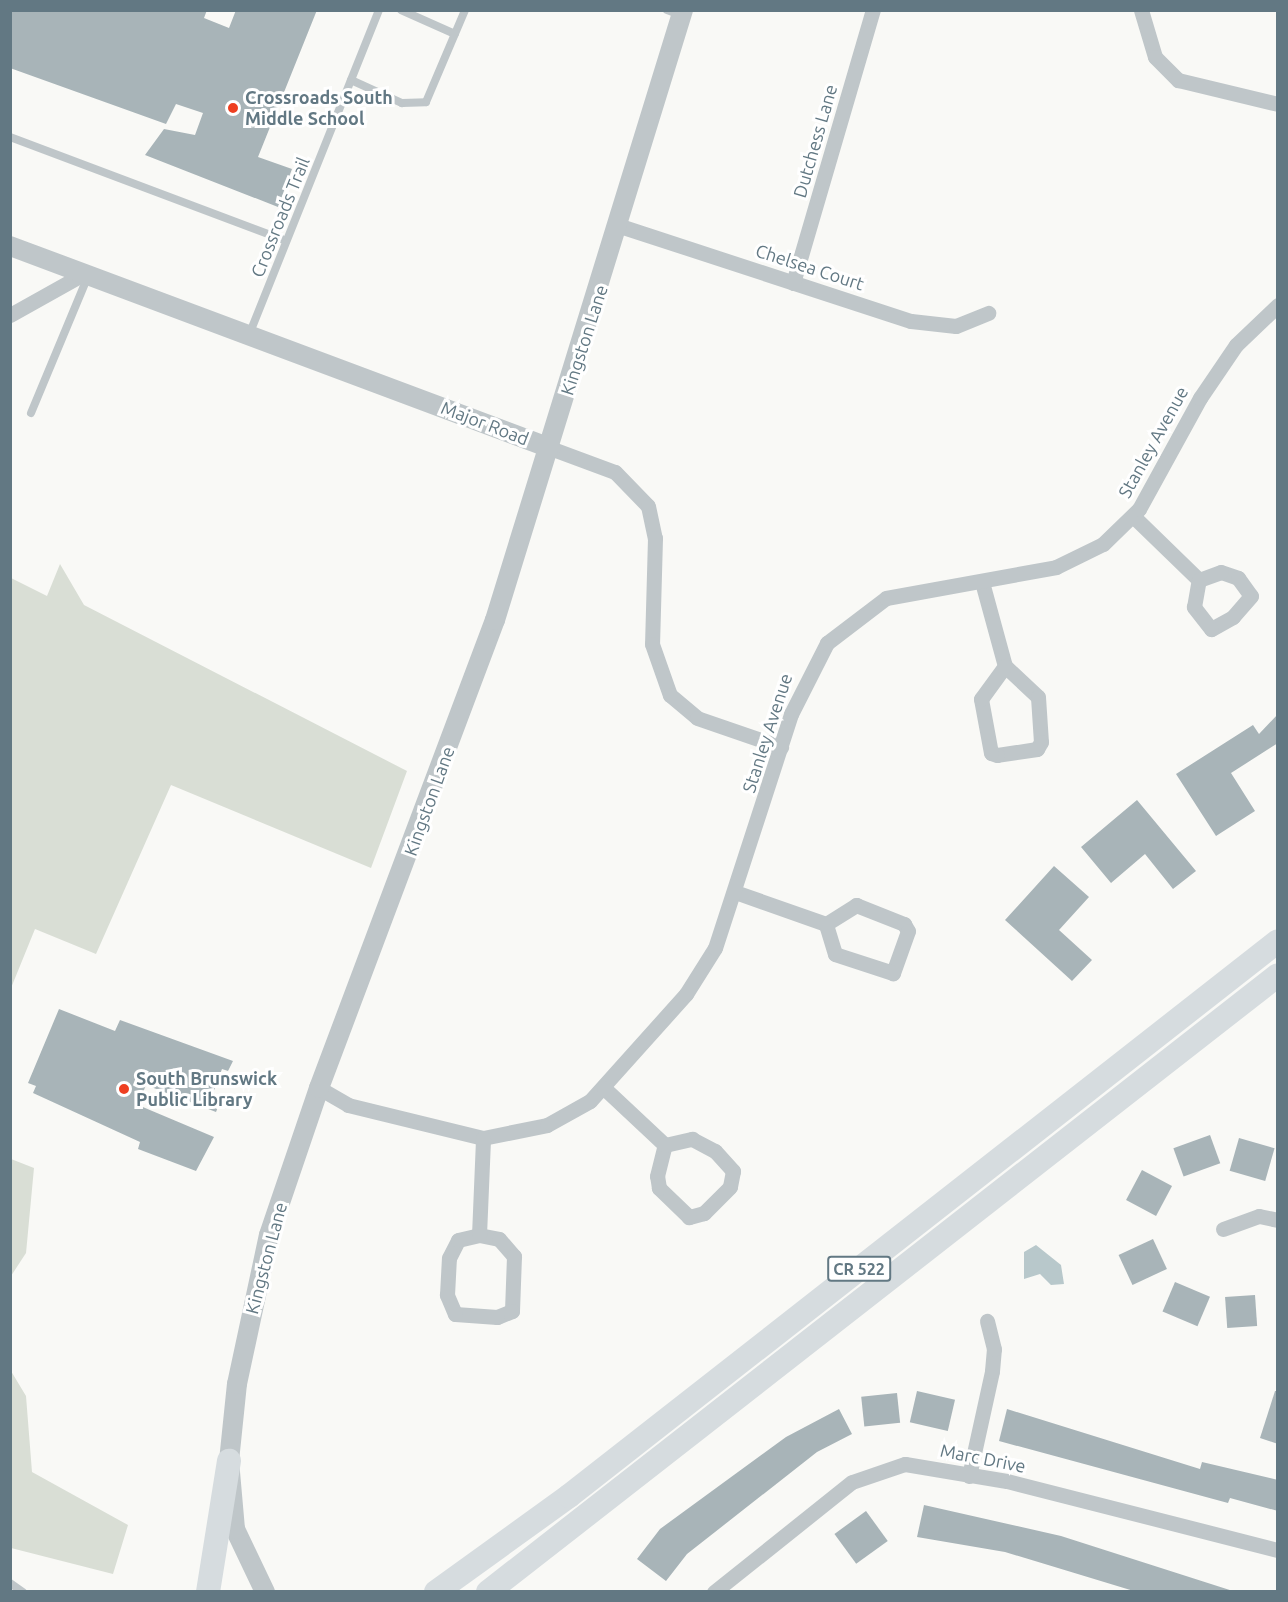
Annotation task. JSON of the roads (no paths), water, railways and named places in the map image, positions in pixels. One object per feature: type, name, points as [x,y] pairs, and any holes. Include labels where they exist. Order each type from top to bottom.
[{"type":"main road","name":"CR 522","points":[[436,1592],[578,1489],[1278,941]]},
{"type":"main road","name":"CR 522","points":[[488,1592],[1278,975]]},
{"type":"main road","points":[[208,1592],[229,1461]]},
{"type":"street","name":"Dutchess Lane","points":[[793,283],[873,10]]},
{"type":"street","points":[[1142,10],[1155,57],[1179,80],[1278,104]]},
{"type":"street","name":"Kingston Lane","points":[[265,1592],[234,1529],[229,1461],[250,1310],[319,1088],[495,620],[620,226],[677,12]]},
{"type":"street","name":"Chelsea Court","points":[[620,226],[911,321],[956,326],[989,313]]},
{"type":"street","name":"Major Road","points":[[10,246],[615,472],[648,506],[655,538],[652,644],[670,695],[697,718],[781,747]]},
{"type":"street","points":[[10,315],[86,274]]},
{"type":"street","name":"Stanley Avenue","points":[[319,1088],[348,1105],[483,1138],[547,1125],[604,1088],[700,973],[735,892],[781,747],[811,665],[842,626],[886,598],[913,589],[982,582],[1079,557],[1118,533],[1133,516],[1216,373],[1278,304]]},
{"type":"street","points":[[1133,516],[1199,580]]},
{"type":"street","points":[[982,582],[1005,666],[1038,696],[1041,742],[1036,749],[997,755],[991,753],[981,699],[1005,666]]},
{"type":"street","points":[[735,892],[826,924],[839,957],[893,973],[898,969],[908,931],[904,924],[856,905],[826,924]]},
{"type":"street","points":[[604,1088],[665,1145]]},
{"type":"street","points":[[479,1235],[483,1138]]},
{"type":"street","points":[[692,1139],[715,1151],[733,1171],[730,1187],[704,1213],[689,1217],[659,1188],[665,1145],[692,1139]]},
{"type":"street","points":[[1224,1228],[1259,1216],[1278,1220]]},
{"type":"street","points":[[479,1235],[499,1239],[514,1256],[512,1311],[498,1317],[455,1314],[447,1295],[449,1258],[458,1240],[479,1235]]},
{"type":"street","points":[[969,1476],[992,1371],[994,1349],[987,1321]]},
{"type":"street","name":"Marc Drive","points":[[714,1592],[869,1472],[906,1464],[969,1476],[1278,1550]]},
{"type":"lane","name":"Crossroads Trail","points":[[249,335],[379,10]]},
{"type":"lane","points":[[401,10],[456,34]]},
{"type":"lane","points":[[351,80],[402,103],[426,102],[465,10]]},
{"type":"lane","points":[[10,137],[286,241]]},
{"type":"lane","points":[[31,413],[86,274]]},
{"type":"lane","points":[[10,1582],[23,1592]]},
{"type":"place","name":"Crossroads South Middle School","points":[[233,108]]},
{"type":"place","name":"South Brunswick Public Library","points":[[124,1089]]}]
